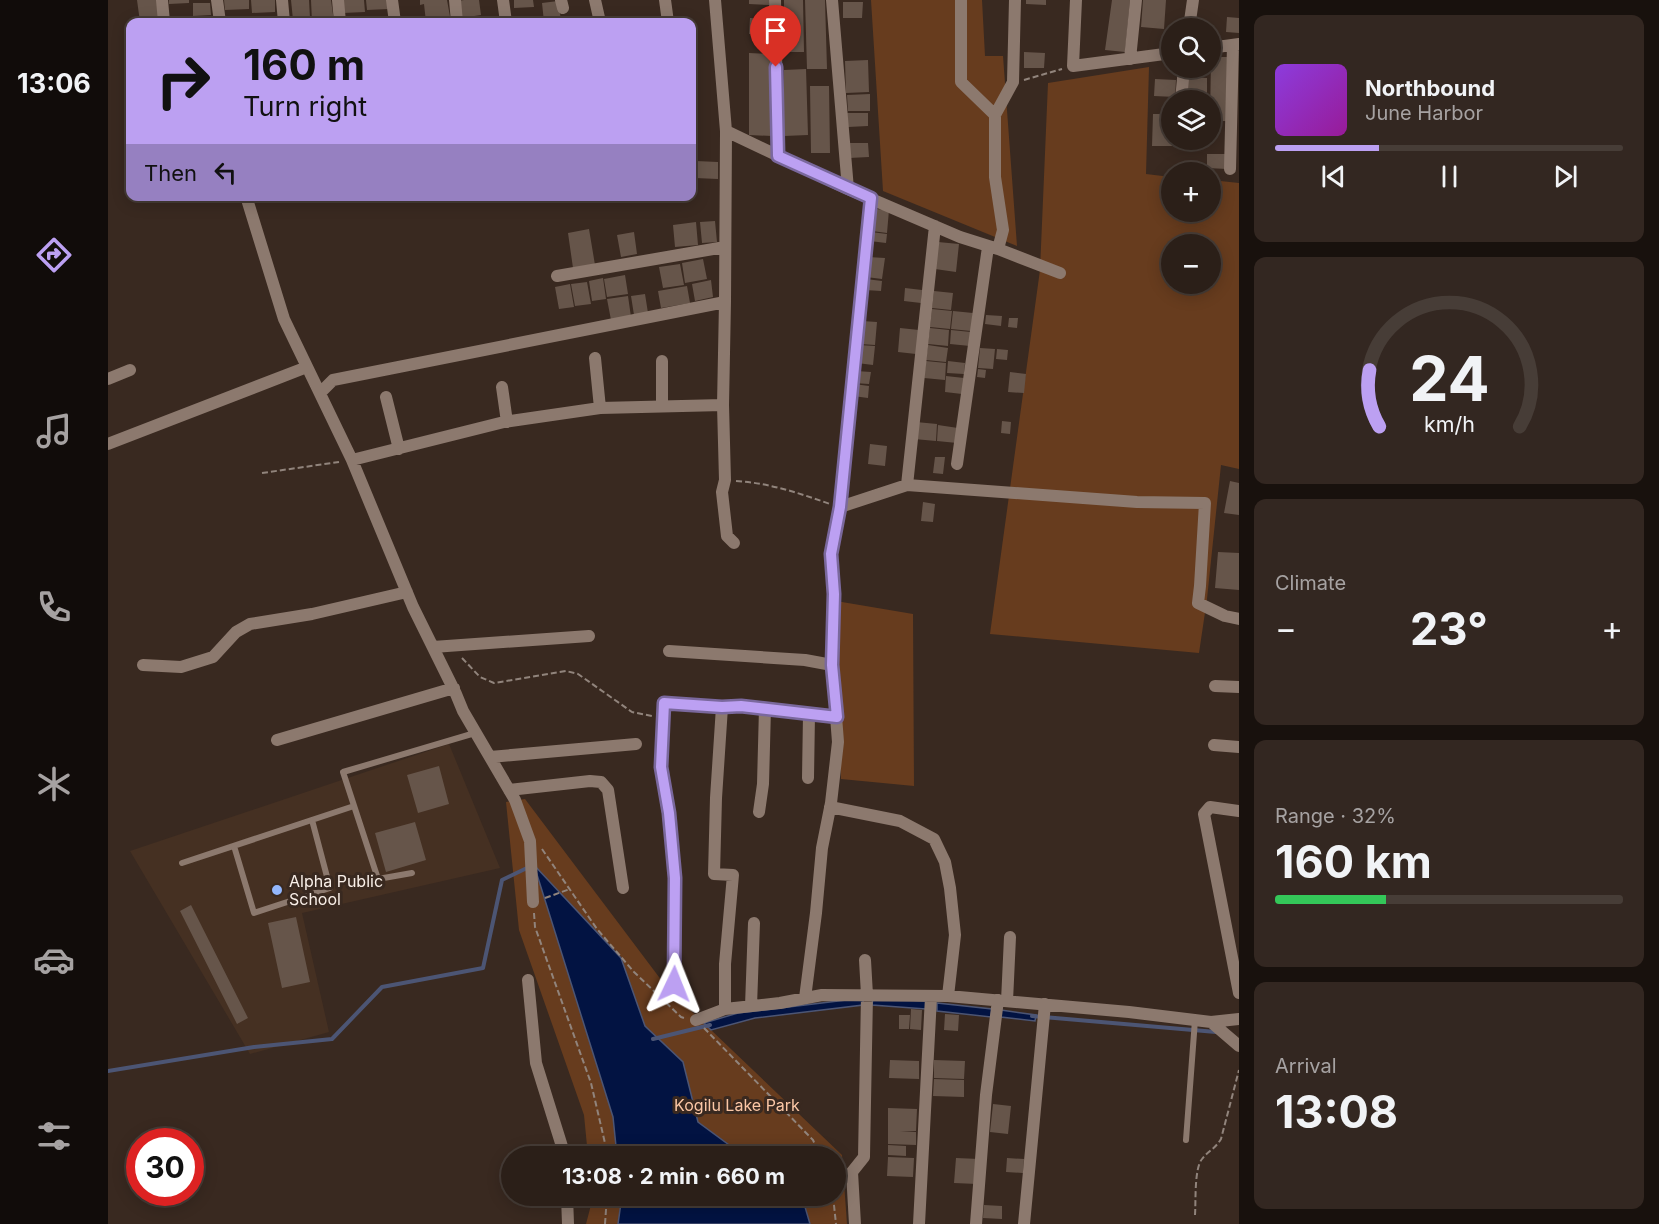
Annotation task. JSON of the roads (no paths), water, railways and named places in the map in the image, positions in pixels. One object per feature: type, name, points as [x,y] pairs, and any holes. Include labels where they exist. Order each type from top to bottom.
[{"type":"street","points":[[162,0],[164,18]]},
{"type":"street","points":[[217,0],[219,18]]},
{"type":"street","points":[[282,0],[284,18]]},
{"type":"street","points":[[338,0],[340,18]]},
{"type":"street","points":[[392,0],[394,18]]},
{"type":"street","points":[[455,0],[457,18]]},
{"type":"street","points":[[502,0],[505,18]]},
{"type":"street","points":[[596,0],[599,18]]},
{"type":"street","points":[[665,0],[667,18]]},
{"type":"street","points":[[715,0],[726,131],[723,405],[725,480],[722,492],[727,536],[734,543]]},
{"type":"street","points":[[775,0],[778,156]]},
{"type":"street","points":[[832,0],[848,189]]},
{"type":"street","points":[[961,0],[961,82],[995,115]]},
{"type":"street","points":[[957,464],[993,248],[1003,230],[995,177],[995,115],[1013,82],[1015,0]]},
{"type":"street","points":[[1076,0],[1073,66],[1161,55]]},
{"type":"street","points":[[1130,59],[1136,0]]},
{"type":"street","points":[[1190,18],[1193,0]]},
{"type":"street","points":[[1221,46],[1236,44],[1230,170]]},
{"type":"street","points":[[726,131],[848,189],[935,226],[1060,273]]},
{"type":"street","points":[[805,998],[822,848],[838,742],[832,665],[834,594],[831,554],[840,507],[871,198]]},
{"type":"street","points":[[248,201],[284,319],[352,460],[407,592],[463,711],[509,789],[530,841],[533,902]]},
{"type":"street","points":[[907,485],[935,226]]},
{"type":"street","points":[[557,276],[725,247]]},
{"type":"street","points":[[320,393],[333,380],[725,302]]},
{"type":"street","points":[[595,358],[600,408]]},
{"type":"street","points":[[662,361],[662,406]]},
{"type":"street","points":[[108,444],[308,367]]},
{"type":"street","points":[[108,379],[130,370]]},
{"type":"street","points":[[502,387],[507,422]]},
{"type":"street","points":[[386,397],[399,448]]},
{"type":"street","points":[[352,460],[507,422],[600,408],[723,405]]},
{"type":"street","points":[[840,507],[907,485],[1137,502],[1205,503],[1198,603],[1225,616],[1239,619]]},
{"type":"street","points":[[143,665],[181,667],[213,657],[236,632],[250,624],[312,614],[407,592]]},
{"type":"street","points":[[434,647],[589,636]]},
{"type":"street","points":[[669,651],[805,660],[832,665]]},
{"type":"street","points":[[1215,686],[1239,687]]},
{"type":"street","points":[[277,740],[454,688]]},
{"type":"street","points":[[674,984],[675,878],[669,813],[661,767],[664,703],[765,708],[837,717]]},
{"type":"street","points":[[722,707],[714,874],[733,874],[725,1009]]},
{"type":"street","points":[[759,812],[763,784],[765,708]]},
{"type":"street","points":[[807,778],[809,714]]},
{"type":"street","points":[[490,757],[636,744]]},
{"type":"street","points":[[1214,745],[1239,747]]},
{"type":"street","points":[[509,789],[590,781],[601,782],[608,790],[623,888]]},
{"type":"street","points":[[830,807],[900,821],[934,839],[945,862],[955,936],[948,996]]},
{"type":"street","points":[[1239,810],[1210,807],[1204,814],[1239,993]]},
{"type":"street","points":[[751,1006],[754,923]]},
{"type":"street","points":[[976,1224],[986,1095],[1003,1001],[1010,937]]},
{"type":"street","points":[[855,1224],[852,1172],[864,1157],[867,995],[865,960]]},
{"type":"street","points":[[528,981],[536,1064],[563,1146]]},
{"type":"street","points":[[696,1020],[725,1009],[822,995],[948,996],[1211,1022],[1239,1019]]},
{"type":"street","points":[[919,1224],[931,997]]},
{"type":"street","points":[[1024,1224],[1045,1004]]},
{"type":"street","points":[[1211,1022],[1239,1046]]},
{"type":"street","points":[[567,1206],[567,1224]]},
{"type":"lane","points":[[412,873],[378,879],[343,772],[475,733]]},
{"type":"lane","points":[[182,863],[354,806]]},
{"type":"lane","points":[[234,846],[254,913],[330,888],[312,820]]},
{"type":"lane","points":[[1186,1140],[1195,1020]]},
{"type":"waterway","points":[[108,1071],[254,1047],[332,1039],[382,987],[483,968],[502,880],[529,867]]},
{"type":"waterway","points":[[1032,1016],[1216,1032]]},
{"type":"waterway","points":[[653,1039],[710,1025]]},
{"type":"place","name":"Alpha Public School","points":[[277,890]]},
{"type":"park label","name":"Kogilu Lake Park","points":[[737,1105]]}]
